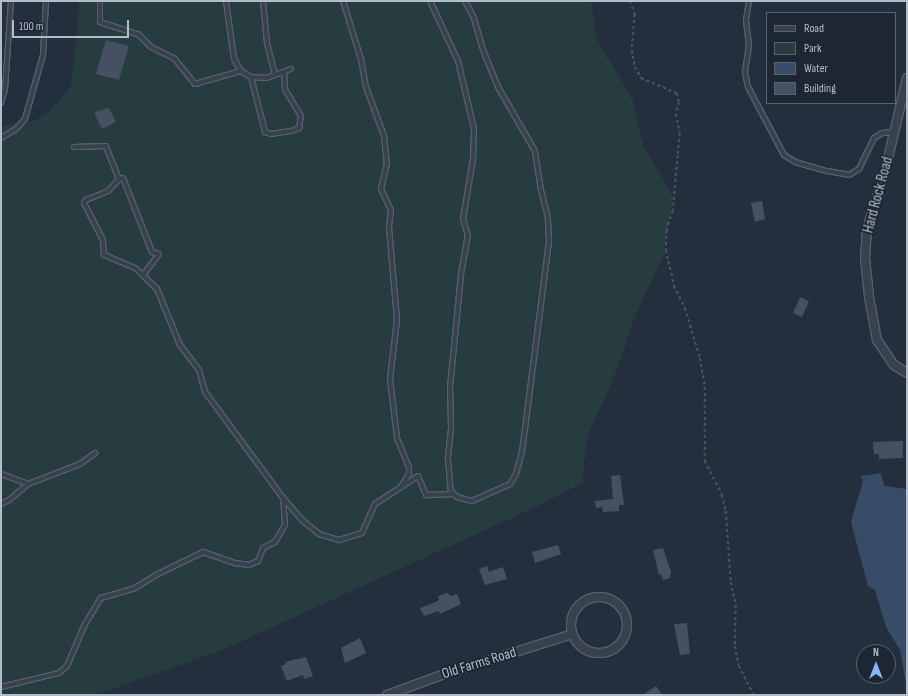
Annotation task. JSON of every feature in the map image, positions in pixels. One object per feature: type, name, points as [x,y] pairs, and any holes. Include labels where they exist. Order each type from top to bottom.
[{"type":"street","name":"Hard Rock Road","points":[[907,78],[884,175],[866,229],[865,258],[869,298],[877,340],[894,364],[907,373]]},
{"type":"street","points":[[592,597],[607,597],[615,601],[626,615],[628,624],[625,638],[616,648],[608,652],[590,651],[582,647],[573,634],[573,614],[582,602],[592,597]]},
{"type":"street","name":"Old Farms Road","points":[[387,695],[442,674],[573,634]]},
{"type":"lane","points":[[1,103],[4,89],[11,1]]},
{"type":"lane","points":[[1,138],[16,129],[25,119],[43,55],[46,1]]},
{"type":"lane","points":[[100,1],[100,22],[138,34],[151,47],[174,58],[195,84],[241,71]]},
{"type":"lane","points":[[226,1],[234,59],[241,71],[251,76],[266,78],[291,69]]},
{"type":"lane","points":[[262,1],[267,43],[275,75]]},
{"type":"lane","points":[[343,1],[361,59],[366,87],[384,136],[387,163],[380,189],[391,210],[390,248],[397,320],[390,379],[397,438],[409,468],[409,474],[402,486]]},
{"type":"lane","points":[[430,1],[460,67],[474,129],[473,159],[463,219],[468,236],[461,274],[450,387],[451,427],[448,457],[451,491],[457,497],[472,501],[510,484],[516,474],[522,452],[548,240],[548,218],[541,190],[535,151],[498,87],[483,50],[474,18],[464,1]]},
{"type":"lane","points":[[749,1],[746,21],[749,46],[745,72],[748,86],[784,155],[795,162],[827,172],[849,175],[858,169],[874,138],[882,133],[894,132]]},
{"type":"lane","points":[[251,76],[265,132],[270,134],[291,131],[299,128],[301,116],[296,104],[285,89],[284,72]]},
{"type":"lane","points":[[74,147],[106,146],[119,179]]},
{"type":"lane","points":[[119,179],[123,178],[152,252],[159,254],[144,274]]},
{"type":"lane","points":[[119,179],[108,191],[86,200],[84,207],[103,240],[104,255],[144,274],[157,289],[180,345],[199,370],[205,392],[283,498],[302,520],[319,534],[339,540],[362,533],[375,504],[418,476],[426,495],[451,494],[451,491]]},
{"type":"lane","points":[[1,504],[9,500],[28,484],[80,464],[95,453]]},
{"type":"lane","points":[[1,474],[28,484]]},
{"type":"lane","points":[[1,687],[59,673],[67,666],[96,603],[106,596],[133,589],[203,552],[234,563],[248,565],[258,562],[263,548],[275,542],[284,528],[283,498]]},
{"type":"path","points":[[630,1],[635,14],[632,50],[635,67],[641,78],[677,93],[679,102],[676,114],[680,133],[673,211],[666,230],[666,250],[674,286],[685,308],[700,358],[705,387],[705,461],[722,495],[726,511],[731,582],[736,605],[735,646],[739,666],[754,695]]},
{"type":"green space","points":[[77,1],[591,1],[596,38],[633,100],[643,145],[673,196],[663,256],[636,314],[612,382],[587,437],[582,483],[536,507],[220,651],[95,695],[1,695],[1,126],[34,121],[50,111],[71,86],[79,8]]},
{"type":"water","points":[[881,473],[884,486],[907,489],[907,690],[900,650],[886,627],[875,590],[868,586],[851,522],[863,481],[861,476]]},
{"type":"building","points":[[106,40],[129,46],[119,80],[96,74]]},
{"type":"building","points":[[109,108],[116,122],[102,129],[94,112]]},
{"type":"building","points":[[762,201],[765,219],[755,222],[751,203]]},
{"type":"building","points":[[800,297],[809,301],[802,317],[793,313]]},
{"type":"building","points":[[903,441],[903,458],[879,459],[879,454],[874,454],[873,442]]},
{"type":"building","points":[[620,475],[624,505],[619,505],[619,511],[603,512],[602,507],[596,508],[595,501],[613,499],[611,476]]},
{"type":"building","points":[[558,545],[561,554],[535,563],[532,552]]},
{"type":"building","points":[[663,548],[671,572],[670,578],[663,580],[661,574],[659,575],[653,550]]},
{"type":"building","points":[[487,566],[489,572],[503,567],[507,579],[485,585],[479,569]]},
{"type":"building","points":[[447,593],[451,596],[457,594],[461,604],[440,614],[439,611],[424,616],[420,608],[436,602],[439,600],[438,596]]},
{"type":"building","points":[[687,623],[690,654],[680,655],[674,624]]},
{"type":"building","points":[[360,638],[366,653],[345,663],[341,648]]},
{"type":"building","points":[[306,657],[313,676],[304,679],[303,675],[287,681],[281,666],[286,664],[285,662]]},
{"type":"building","points":[[656,686],[662,695],[643,695]]}]
